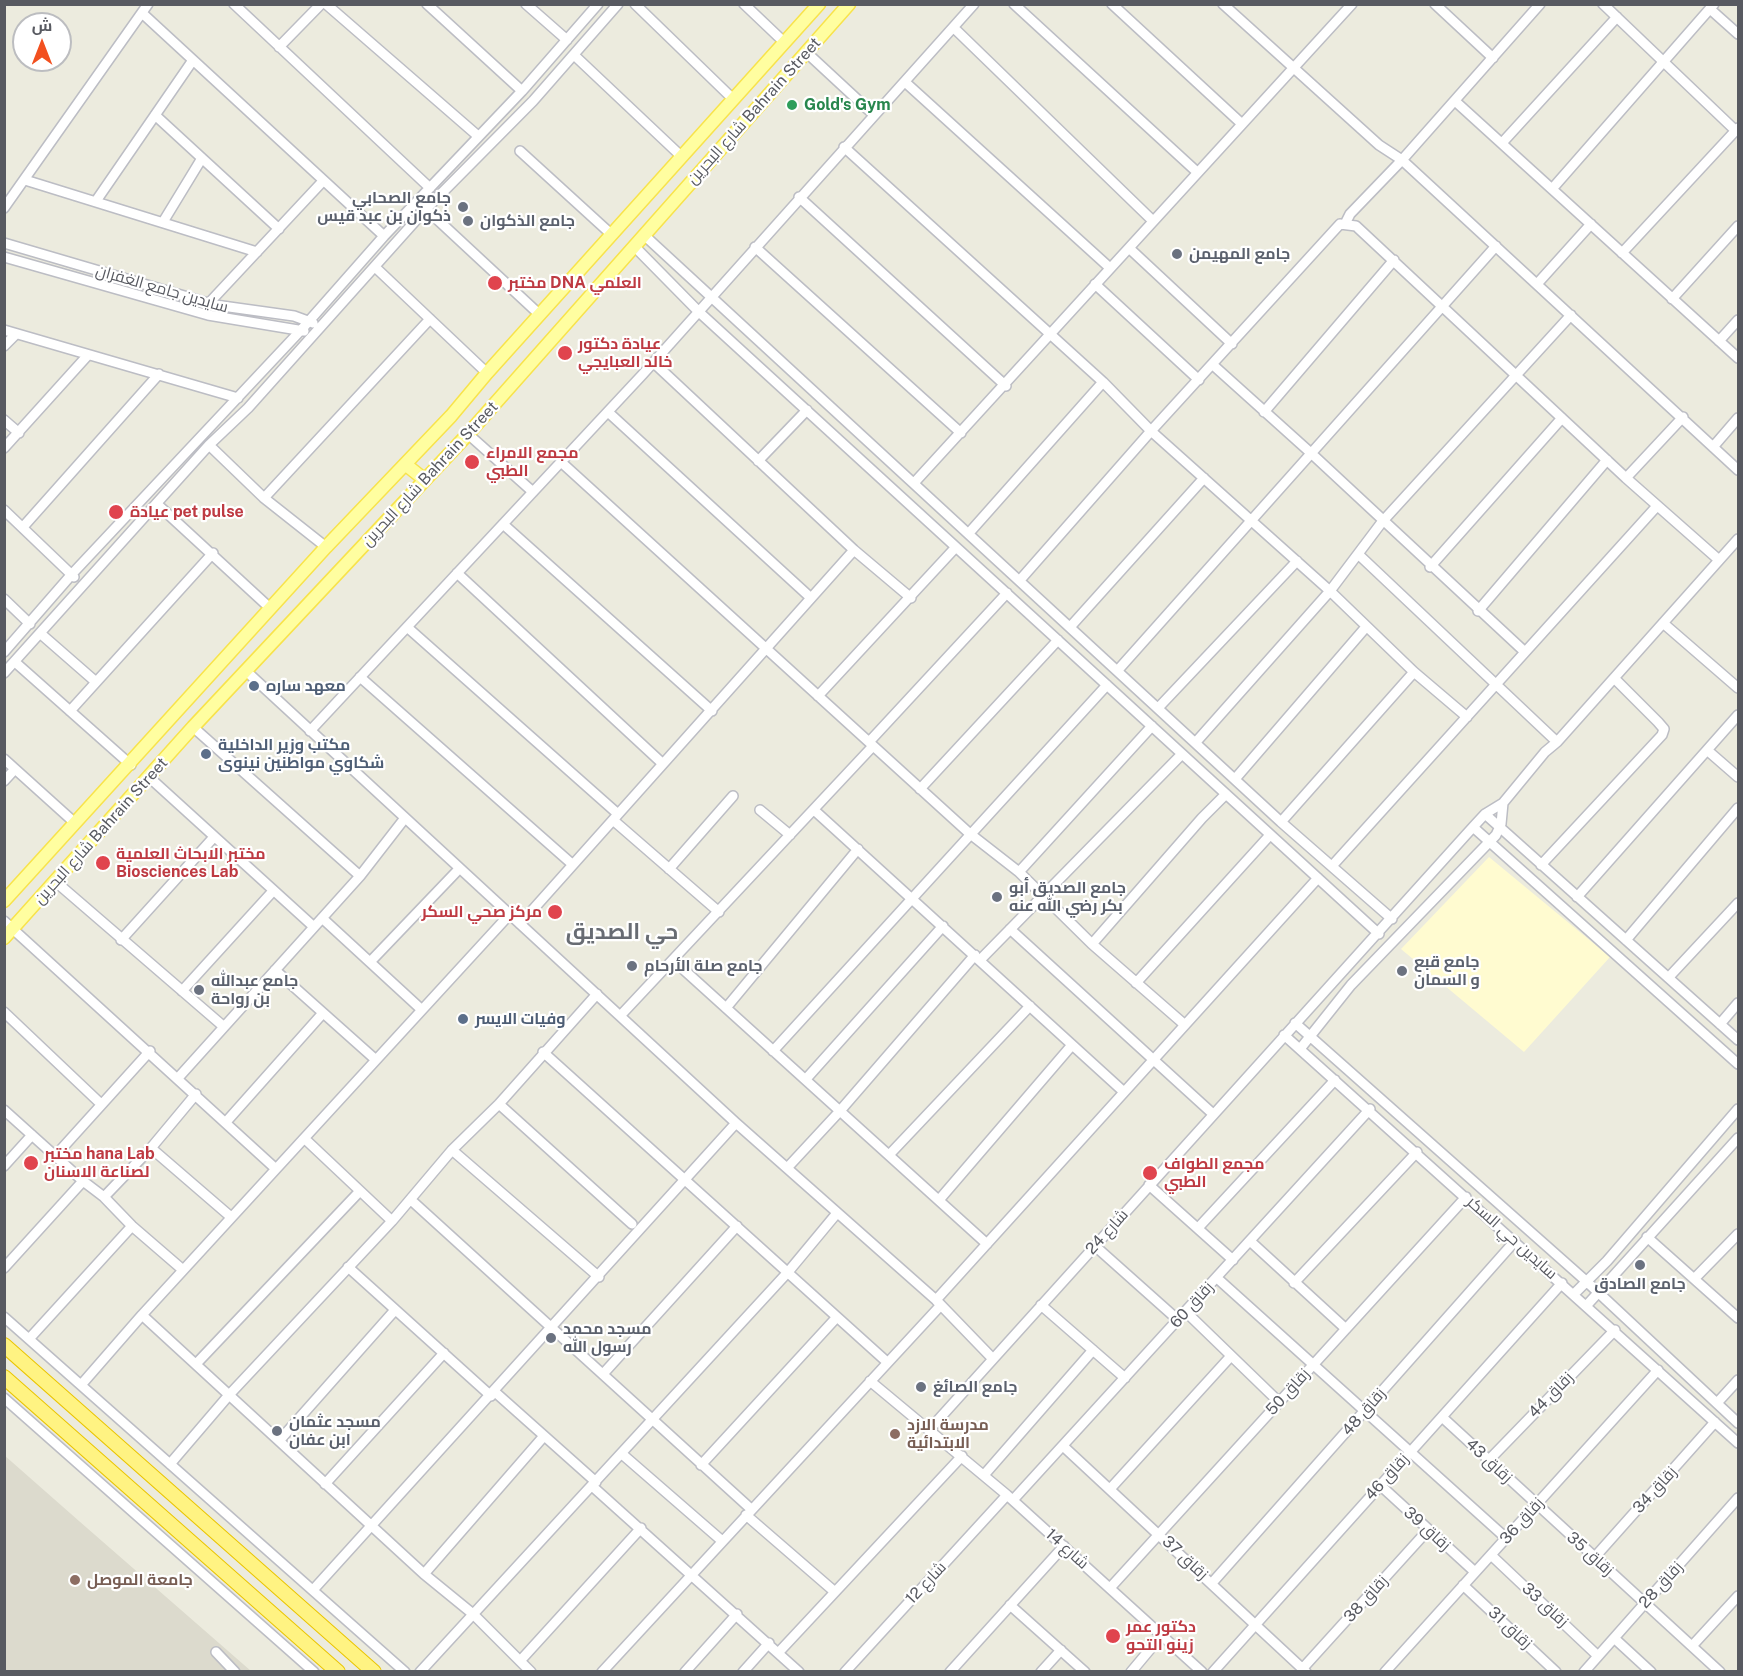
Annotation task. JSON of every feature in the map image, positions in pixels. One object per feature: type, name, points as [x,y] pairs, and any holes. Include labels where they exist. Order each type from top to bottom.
[{"type":"highway","points":[[4,1345],[374,1671]]},
{"type":"highway","points":[[4,1377],[338,1671]]},
{"type":"highway","points":[[141,1496],[156,1480]]},
{"type":"main road","name":"شارع البحرين Bahrain Street","points":[[4,901],[131,765],[176,711],[326,547],[451,416],[539,314],[819,4]]},
{"type":"main road","name":"شارع البحرين Bahrain Street","points":[[7,929],[56,882],[193,727],[468,434],[849,4]]},
{"type":"main road","points":[[405,464],[424,480]]},
{"type":"street","points":[[234,4],[430,188]]},
{"type":"street","points":[[279,47],[321,4]]},
{"type":"street","points":[[326,4],[478,136]]},
{"type":"street","points":[[427,4],[522,91]]},
{"type":"street","points":[[526,4],[567,40]]},
{"type":"street","points":[[4,652],[72,574],[302,329],[384,236],[522,91],[598,4]]},
{"type":"street","points":[[4,673],[209,446],[248,408],[320,329],[426,209],[533,101],[618,4]]},
{"type":"street","points":[[635,4],[733,99]]},
{"type":"street","points":[[744,4],[785,43]]},
{"type":"street","points":[[310,730],[608,412],[974,4]]},
{"type":"street","points":[[1014,4],[1197,172]]},
{"type":"street","points":[[1112,4],[1242,124]]},
{"type":"street","points":[[1223,4],[1379,145],[1402,160],[1738,470]]},
{"type":"street","points":[[1336,4],[1345,12]]},
{"type":"street","points":[[914,483],[1006,386],[1050,333],[1352,4]]},
{"type":"street","points":[[1435,4],[1493,58]]},
{"type":"street","points":[[1345,224],[1350,214],[1402,160],[1540,4]]},
{"type":"street","points":[[1603,4],[1663,64],[1737,130],[1622,253]]},
{"type":"street","points":[[1552,189],[1712,7],[1738,34]]},
{"type":"street","points":[[4,208],[145,9],[193,60],[384,236]]},
{"type":"street","points":[[1502,143],[1617,17]]},
{"type":"street","points":[[954,28],[1153,221]]},
{"type":"street","points":[[806,52],[874,115]]},
{"type":"street","points":[[574,55],[681,156]]},
{"type":"street","points":[[96,201],[193,60]]},
{"type":"street","points":[[905,82],[1110,268]]},
{"type":"street","points":[[1455,100],[1738,358]]},
{"type":"street","points":[[155,115],[279,229]]},
{"type":"street","points":[[844,147],[1050,333],[1151,431],[1330,591],[1414,672],[1467,717]]},
{"type":"street","points":[[520,151],[611,234]]},
{"type":"street","points":[[163,222],[202,158]]},
{"type":"street","points":[[453,163],[463,172]]},
{"type":"street","points":[[25,180],[257,252]]},
{"type":"street","points":[[209,303],[323,181]]},
{"type":"street","points":[[799,197],[1006,386]]},
{"type":"street","points":[[426,209],[539,314]]},
{"type":"street","points":[[1020,580],[1151,431],[1340,224],[1356,226],[1607,460],[1719,560]]},
{"type":"street","points":[[1537,284],[1591,224]]},
{"type":"street","points":[[1672,299],[1738,226]]},
{"type":"street","points":[[644,235],[1159,707],[1235,780],[1392,918]]},
{"type":"street","name":"سايدين جامع الغفران","points":[[4,243],[232,309],[294,316],[309,321],[320,329]]},
{"type":"street","points":[[634,246],[699,312],[1379,934]]},
{"type":"street","points":[[1118,670],[1496,246]]},
{"type":"street","points":[[755,247],[961,434]]},
{"type":"street","points":[[1129,248],[1232,344]]},
{"type":"street","name":"سايدين جامع الغفران","points":[[5,257],[208,315],[302,329]]},
{"type":"street","points":[[1264,412],[1394,260]]},
{"type":"street","points":[[375,267],[487,373]]},
{"type":"street","points":[[1095,284],[1199,380]]},
{"type":"street","points":[[1196,742],[1330,591],[1382,522],[1570,315]]},
{"type":"street","points":[[264,498],[430,319]]},
{"type":"street","points":[[1719,341],[1738,320]]},
{"type":"street","points":[[302,329],[312,337]]},
{"type":"street","points":[[4,330],[238,398]]},
{"type":"street","points":[[4,346],[16,334]]},
{"type":"street","points":[[4,448],[88,355]]},
{"type":"street","points":[[653,362],[854,550],[911,598]]},
{"type":"street","points":[[1213,365],[1524,652]]},
{"type":"street","points":[[23,527],[159,374]]},
{"type":"street","points":[[969,533],[1103,382]]},
{"type":"street","points":[[758,461],[807,410]]},
{"type":"street","points":[[608,412],[811,598]]},
{"type":"street","points":[[1626,477],[1683,417]]},
{"type":"street","points":[[1430,567],[1562,418]]},
{"type":"street","points":[[1713,447],[1738,418]]},
{"type":"street","points":[[4,420],[19,434]]},
{"type":"street","points":[[468,434],[533,492]]},
{"type":"street","points":[[209,446],[264,498],[326,547]]},
{"type":"street","points":[[1478,611],[1607,460]]},
{"type":"street","points":[[561,462],[969,833],[1019,872],[1092,944],[1185,1025]]},
{"type":"street","points":[[1071,626],[1204,478]]},
{"type":"street","points":[[157,504],[213,553],[271,609]]},
{"type":"street","points":[[1332,866],[1657,506]]},
{"type":"street","points":[[4,510],[72,574],[81,586]]},
{"type":"street","points":[[503,524],[712,711]]},
{"type":"street","points":[[108,536],[118,547]]},
{"type":"street","points":[[1300,1049],[1351,985],[1490,841],[1500,828],[1503,803],[1545,752],[1557,742],[1738,539]]},
{"type":"street","points":[[818,696],[956,547]]},
{"type":"street","points":[[520,924],[854,550]]},
{"type":"street","points":[[70,711],[213,553]]},
{"type":"street","points":[[1358,554],[1557,742]]},
{"type":"street","points":[[1159,707],[1297,561]]},
{"type":"street","points":[[457,573],[663,764]]},
{"type":"street","points":[[620,1016],[814,810],[1007,593]]},
{"type":"street","points":[[4,599],[30,624]]},
{"type":"street","points":[[1663,623],[1738,688]]},
{"type":"street","points":[[407,627],[718,912]]},
{"type":"street","points":[[1235,780],[1366,627]]},
{"type":"street","points":[[41,634],[96,682]]},
{"type":"street","points":[[920,789],[1058,640]]},
{"type":"street","points":[[15,662],[131,765]]},
{"type":"street","points":[[246,671],[736,1123],[938,1302],[993,1359]]},
{"type":"street","points":[[1281,822],[1414,672]]},
{"type":"street","points":[[360,677],[572,864]]},
{"type":"street","points":[[1541,865],[1662,735],[1664,729],[1614,678]]},
{"type":"street","points":[[773,1051],[969,833],[1107,685]]},
{"type":"street","points":[[1124,701],[1137,688]]},
{"type":"street","points":[[1577,897],[1738,715]]},
{"type":"street","points":[[1019,872],[1152,726]]},
{"type":"street","points":[[193,727],[360,876]]},
{"type":"street","points":[[1707,750],[1738,777]]},
{"type":"street","points":[[788,1167],[977,958],[1010,928],[1182,754]]},
{"type":"street","points":[[4,759],[75,823]]},
{"type":"street","points":[[4,781],[15,769]]},
{"type":"street","points":[[150,778],[314,927]]},
{"type":"street","points":[[1092,944],[1202,818],[1226,794]]},
{"type":"street","points":[[669,869],[733,796]]},
{"type":"street","name":"شارع 24","points":[[930,1429],[1284,1035],[1379,934],[1473,826],[1485,814],[1503,803]]},
{"type":"street","points":[[1626,940],[1738,808]]},
{"type":"street","points":[[760,810],[790,835]]},
{"type":"street","points":[[814,810],[1124,1092]]},
{"type":"street","points":[[1485,814],[1738,1040]]},
{"type":"street","points":[[178,1078],[360,876],[405,818]]},
{"type":"street","points":[[1473,826],[1738,1064]]},
{"type":"street","points":[[1136,983],[1270,834]]},
{"type":"street","points":[[121,940],[214,837]]},
{"type":"street","points":[[726,1008],[858,849]]},
{"type":"street","points":[[370,962],[459,869]]},
{"type":"street","points":[[602,1671],[870,1381],[987,1244],[1318,878]]},
{"type":"street","points":[[56,882],[223,1026]]},
{"type":"street","points":[[182,991],[273,891]]},
{"type":"street","points":[[1359,915],[1372,900]]},
{"type":"street","points":[[1669,977],[1738,903]]},
{"type":"street","points":[[81,1385],[231,1217],[510,914]]},
{"type":"street","points":[[322,918],[422,1010]]},
{"type":"street","points":[[806,1079],[943,926]]},
{"type":"street","points":[[1010,928],[1213,1114]]},
{"type":"street","points":[[7,929],[150,1051],[276,1169]]},
{"type":"street","points":[[673,960],[987,1244]]},
{"type":"street","points":[[275,970],[376,1060]]},
{"type":"street","points":[[170,1464],[229,1395],[392,1221],[452,1150],[499,1104],[597,994]]},
{"type":"street","points":[[1720,1024],[1738,1004]]},
{"type":"street","points":[[889,1155],[1030,1006]]},
{"type":"street","points":[[4,1011],[101,1104]]},
{"type":"street","points":[[226,1122],[323,1013]]},
{"type":"street","name":"سايدين حي السكر","points":[[1295,1023],[1309,1038],[1586,1281],[1738,1423]]},
{"type":"street","name":"سايدين حي السكر","points":[[1284,1035],[1370,1109],[1738,1443]]},
{"type":"street","points":[[939,1200],[1072,1045]]},
{"type":"street","points":[[56,1155],[150,1051]]},
{"type":"street","points":[[543,1052],[887,1362]]},
{"type":"street","points":[[1198,1228],[1335,1080]]},
{"type":"street","points":[[104,1197],[151,1148],[196,1094]]},
{"type":"street","points":[[499,1104],[632,1224]]},
{"type":"street","name":"زقاق 60","points":[[1010,1498],[1063,1446],[1370,1109]]},
{"type":"street","points":[[1574,1294],[1738,1109]]},
{"type":"street","points":[[4,1110],[183,1270]]},
{"type":"street","points":[[313,1590],[554,1327],[736,1123]]},
{"type":"street","points":[[4,1166],[32,1135]]},
{"type":"street","points":[[1587,1305],[1738,1138]]},
{"type":"street","points":[[305,1139],[392,1221]]},
{"type":"street","points":[[151,1148],[231,1217]]},
{"type":"street","points":[[452,1150],[599,1277]]},
{"type":"street","points":[[1294,1283],[1417,1152]]},
{"type":"street","points":[[4,1268],[83,1181]]},
{"type":"street","points":[[1149,1185],[1233,1260]]},
{"type":"street","points":[[196,1364],[360,1191]]},
{"type":"street","name":"زقاق 50","points":[[1110,1588],[1466,1197]]},
{"type":"street","points":[[411,1200],[554,1327],[835,1592]]},
{"type":"street","points":[[420,1671],[788,1272],[837,1213]]},
{"type":"street","points":[[29,1339],[132,1226]]},
{"type":"street","points":[[603,1374],[737,1226]]},
{"type":"street","points":[[1696,1277],[1738,1234]]},
{"type":"street","points":[[1647,1237],[1696,1277],[1738,1318]]},
{"type":"street","points":[[1250,1241],[1346,1329]]},
{"type":"street","name":"زقاق 48","points":[[1212,1583],[1515,1241]]},
{"type":"street","points":[[1095,1246],[1178,1320]]},
{"type":"street","points":[[348,1267],[444,1353],[544,1436],[641,1528],[799,1671]]},
{"type":"street","points":[[1216,1278],[1506,1538]]},
{"type":"street","name":"زقاق 46","points":[[1213,1671],[1562,1283]]},
{"type":"street","points":[[1041,1305],[1125,1378]]},
{"type":"street","points":[[279,1442],[395,1310]]},
{"type":"street","points":[[1186,1312],[1279,1402]]},
{"type":"street","points":[[142,1315],[424,1574],[473,1614],[531,1671]]},
{"type":"street","points":[[4,1317],[405,1671]]},
{"type":"street","points":[[701,1465],[837,1317]]},
{"type":"street","name":"زقاق 44","points":[[1488,1461],[1615,1330]]},
{"type":"street","points":[[984,1474],[1093,1350]]},
{"type":"street","points":[[325,1484],[444,1353]]},
{"type":"street","points":[[1110,1489],[1231,1356]]},
{"type":"street","name":"زقاق 36","points":[[1385,1671],[1658,1370]]},
{"type":"street","points":[[1717,1403],[1738,1380]]},
{"type":"street","name":"شارع 14","points":[[870,1381],[984,1474],[1202,1671]]},
{"type":"street","points":[[4,1398],[314,1671]]},
{"type":"street","name":"زقاق 43","points":[[1442,1417],[1536,1505]]},
{"type":"street","name":"زقاق 34","points":[[1594,1557],[1715,1422]]},
{"type":"street","points":[[424,1574],[544,1436]]},
{"type":"street","name":"زقاق 37","points":[[1063,1446],[1304,1670]]},
{"type":"street","points":[[622,1454],[721,1540]]},
{"type":"street","points":[[779,1652],[962,1456]]},
{"type":"street","name":"زقاق 39","points":[[1380,1485],[1475,1572]]},
{"type":"street","name":"شارع 12","points":[[845,1671],[1010,1498]]},
{"type":"street","name":"زقاق 28","points":[[1586,1671],[1738,1498]]},
{"type":"street","name":"زقاق 35","points":[[1536,1505],[1720,1671]]},
{"type":"street","points":[[520,1661],[641,1528]]},
{"type":"street","name":"زقاق 38","points":[[1304,1670],[1428,1530]]},
{"type":"street","points":[[950,1671],[1064,1546]]},
{"type":"street","name":"زقاق 33","points":[[1491,1555],[1598,1656]]},
{"type":"street","name":"زقاق 31","points":[[1463,1586],[1556,1671]]},
{"type":"street","points":[[1692,1646],[1738,1596]]},
{"type":"street","points":[[1010,1605],[1084,1671]]},
{"type":"street","points":[[686,1671],[736,1614]]},
{"type":"street","points":[[1131,1671],[1162,1635]]},
{"type":"street","points":[[1614,1638],[1651,1671]]},
{"type":"street","points":[[743,1671],[769,1643]]},
{"type":"street","points":[[1041,1671],[1061,1650]]},
{"type":"street","points":[[216,1652],[235,1671]]},
{"type":"shaded area","points":[[1489,857],[1610,957],[1524,1052],[1401,949]]},
{"type":"shaded area","name":"جامعة الموصل","points":[[4,1455],[79,1521],[251,1671],[5,1671]]},
{"type":"place","name":"Gold's Gym","points":[[792,105]]},
{"type":"place","name":"جامع الصحابي ذكوان بن عبد قيس","points":[[463,207]]},
{"type":"place","name":"جامع الذكوان","points":[[468,221]]},
{"type":"place","name":"جامع المهيمن","points":[[1177,254]]},
{"type":"place","name":"مختبر DNA العلمي","points":[[495,283]]},
{"type":"place","name":"عيادة دكتور خالد العبايجي","points":[[565,353]]},
{"type":"place","name":"مجمع الامراء الطبي","points":[[472,462]]},
{"type":"place","name":"عيادة pet pulse","points":[[116,512]]},
{"type":"place","name":"معهد ساره","points":[[254,686]]},
{"type":"place","name":"مكتب وزير الداخلية شكاوي مواطنين نينوى","points":[[206,754]]},
{"type":"place","name":"مختبر الابحاث العلمية Biosciences Lab","points":[[103,863]]},
{"type":"place","name":"جامع الصديق أبو بكر رضي الله عنه","points":[[997,897]]},
{"type":"place","name":"مركز صحي السكر","points":[[555,912]]},
{"type":"place","name":"جامع صلة الأرحام","points":[[632,966]]},
{"type":"place","name":"جامع قبع و السمان","points":[[1402,971]]},
{"type":"place","name":"جامع عبدالله بن رواحة","points":[[199,990]]},
{"type":"place","name":"وفيات الايسر","points":[[463,1019]]},
{"type":"place","name":"مختبر hana Lab لصناعة الاسنان","points":[[31,1163]]},
{"type":"place","name":"مجمع الطواف الطبي","points":[[1150,1173]]},
{"type":"place","name":"جامع الصادق","points":[[1640,1265]]},
{"type":"place","name":"مسجد محمد رسول الله","points":[[551,1338]]},
{"type":"place","name":"جامع الصائغ","points":[[921,1387]]},
{"type":"place","name":"مسجد عثمان ابن عفان","points":[[277,1431]]},
{"type":"place","name":"مدرسة الازد الابتدائية","points":[[895,1434]]},
{"type":"place","name":"جامعة الموصل","points":[[75,1580]]},
{"type":"place","name":"دكتور عمر زينو التحو","points":[[1113,1636]]},
{"type":"district","name":"حي الصديق","points":[[622,932]]}]
